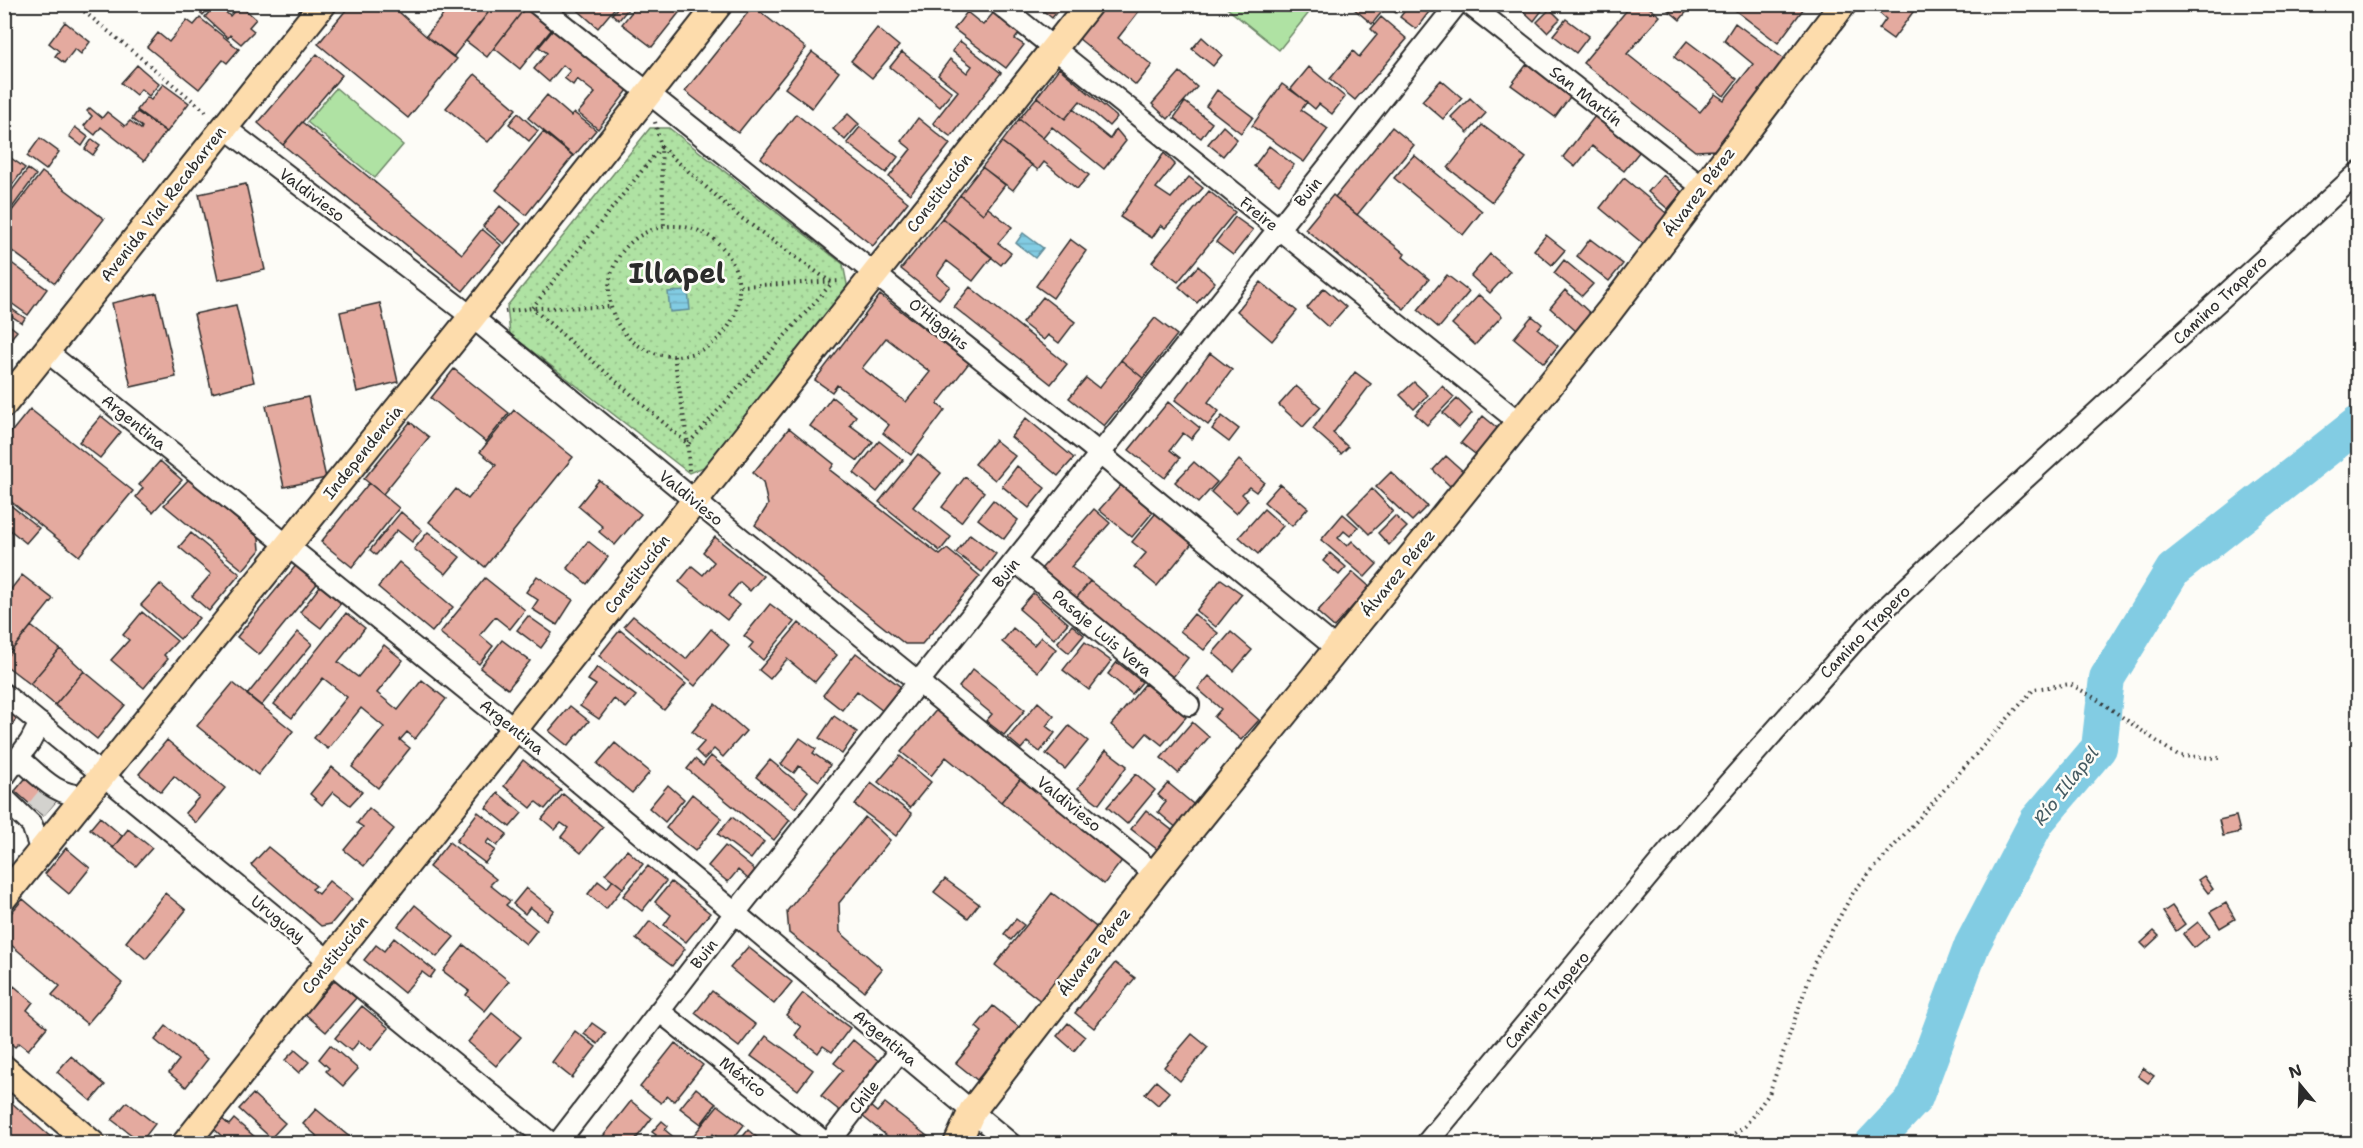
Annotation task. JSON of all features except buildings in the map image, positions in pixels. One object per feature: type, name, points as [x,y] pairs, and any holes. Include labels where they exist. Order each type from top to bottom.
[{"type":"main road","name":"Avenida Vial Recabarren","points":[[4,404],[323,4]]},
{"type":"main road","name":"Independencia","points":[[4,897],[472,317],[719,4]]},
{"type":"main road","name":"Constitución","points":[[185,1143],[1089,4]]},
{"type":"main road","name":"Álvarez Pérez","points":[[957,1143],[972,1111],[1155,874],[1608,313],[1843,4]]},
{"type":"main road","points":[[4,1069],[92,1143]]},
{"type":"street","name":"O'Higgins","points":[[537,4],[876,273],[1337,649]]},
{"type":"street","name":"Freire","points":[[999,4],[1520,423]]},
{"type":"street","name":"Buin","points":[[557,1143],[735,913],[1457,4]]},
{"type":"street","name":"San Martín","points":[[1469,4],[1702,187]]},
{"type":"street","name":"Valdivieso","points":[[224,127],[472,317],[1155,874]]},
{"type":"street","name":"Camino Trapero","points":[[1426,1143],[1674,845],[1872,621],[2358,173]]},
{"type":"street","name":"Argentina","points":[[46,351],[515,729],[972,1111]]},
{"type":"street","name":"Pasaje Luis Vera","points":[[1015,561],[1189,705]]},
{"type":"street","name":"Uruguay","points":[[4,694],[552,1143]]},
{"type":"street","points":[[4,777],[19,758],[40,723]]},
{"type":"street","points":[[19,758],[52,790],[64,794],[86,796]]},
{"type":"street","points":[[4,798],[32,814],[41,852]]},
{"type":"street","name":"México","points":[[659,1011],[827,1143]]},
{"type":"street","name":"Chile","points":[[827,1143],[900,1051]]},
{"type":"street","points":[[972,1111],[1011,1143]]},
{"type":"path","points":[[75,4],[224,127]]},
{"type":"path","points":[[649,93],[661,147],[664,226]]},
{"type":"path","points":[[661,147],[740,217],[832,283]]},
{"type":"path","points":[[532,308],[661,147]]},
{"type":"path","points":[[664,226],[686,226],[706,233],[723,247],[735,265],[740,286],[738,307],[729,327],[714,343],[695,353],[674,356],[652,353],[633,342],[618,327],[609,307],[608,285],[614,264],[626,246],[643,232],[664,226]]},
{"type":"path","points":[[740,286],[832,283],[843,280]]},
{"type":"path","points":[[688,444],[832,283]]},
{"type":"path","points":[[472,317],[532,308],[609,307]]},
{"type":"path","points":[[532,308],[688,444]]},
{"type":"path","points":[[674,356],[688,444],[689,473],[695,501]]},
{"type":"path","points":[[1720,1143],[1745,1126],[1769,1094],[1815,961],[1854,891],[2034,689],[2070,684],[2095,698],[2178,756],[2219,758]]},
{"type":"green space","points":[[1223,5],[1306,5],[1312,9],[1279,50]]},
{"type":"green space","points":[[336,88],[403,145],[375,178],[307,122]]},
{"type":"green space","points":[[650,128],[669,128],[843,264],[848,289],[711,464],[689,473],[510,334],[507,306]]},
{"type":"water","points":[[1023,233],[1043,248],[1035,258],[1016,243]]},
{"type":"water","points":[[688,291],[690,310],[670,312],[668,292]]},
{"type":"waterway","name":"Río Illapel","points":[[1872,1144],[1915,1098],[1972,945],[2037,821],[2099,748],[2107,678],[2173,570],[2358,424]]},
{"type":"tunnel","points":[[36,810],[50,793]]},
{"type":"district","name":"Illapel","points":[[677,273]]}]
